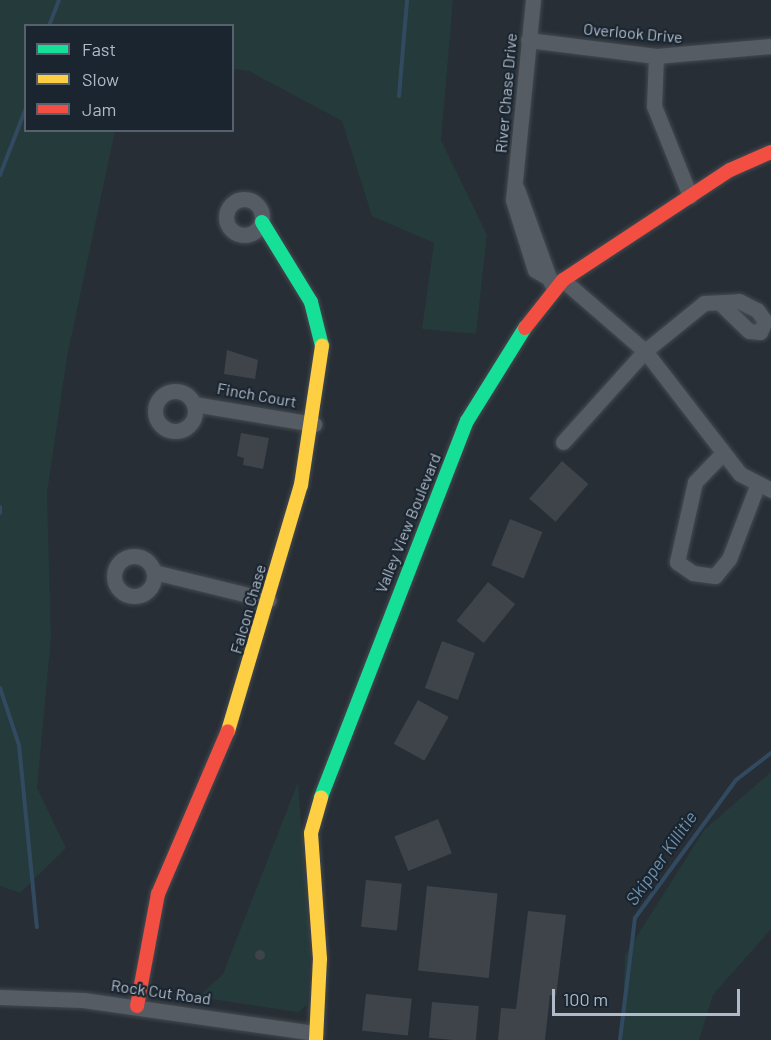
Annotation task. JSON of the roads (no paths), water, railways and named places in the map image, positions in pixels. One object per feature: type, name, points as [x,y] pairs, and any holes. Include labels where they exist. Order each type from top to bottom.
[{"type":"street","name":"River Chase Drive","points":[[533,0],[528,40],[518,189],[555,283]]},
{"type":"street","name":"Overlook Drive","points":[[528,40],[656,56],[771,46]]},
{"type":"street","points":[[656,56],[654,106],[690,196]]},
{"type":"street","name":"Valley View Boulevard","points":[[316,1036],[320,959],[311,833],[328,772],[467,422],[508,350],[555,283],[690,196],[771,153]]},
{"type":"street","name":"Falcon Chase","points":[[138,1006],[158,894],[242,697],[314,424],[322,336],[311,302],[262,222]]},
{"type":"street","points":[[555,283],[645,351],[723,453],[764,488],[729,559],[715,576],[693,573],[677,562],[695,482],[723,453]]},
{"type":"street","points":[[563,442],[645,351],[697,308],[722,305]]},
{"type":"street","name":"Finch Court","points":[[194,404],[314,424]]},
{"type":"street","points":[[154,572],[269,600]]},
{"type":"street","name":"Rock Cut Road","points":[[0,997],[138,1006],[316,1036]]},
{"type":"waterway","points":[[50,24],[59,0]]},
{"type":"waterway","points":[[399,96],[407,0]]},
{"type":"waterway","points":[[0,175],[24,113]]},
{"type":"waterway","points":[[0,507],[0,513]]},
{"type":"waterway","points":[[0,688],[19,745],[37,927]]},
{"type":"waterway","name":"Skipper Killitie","points":[[620,1040],[635,918],[736,780],[771,753]]}]
